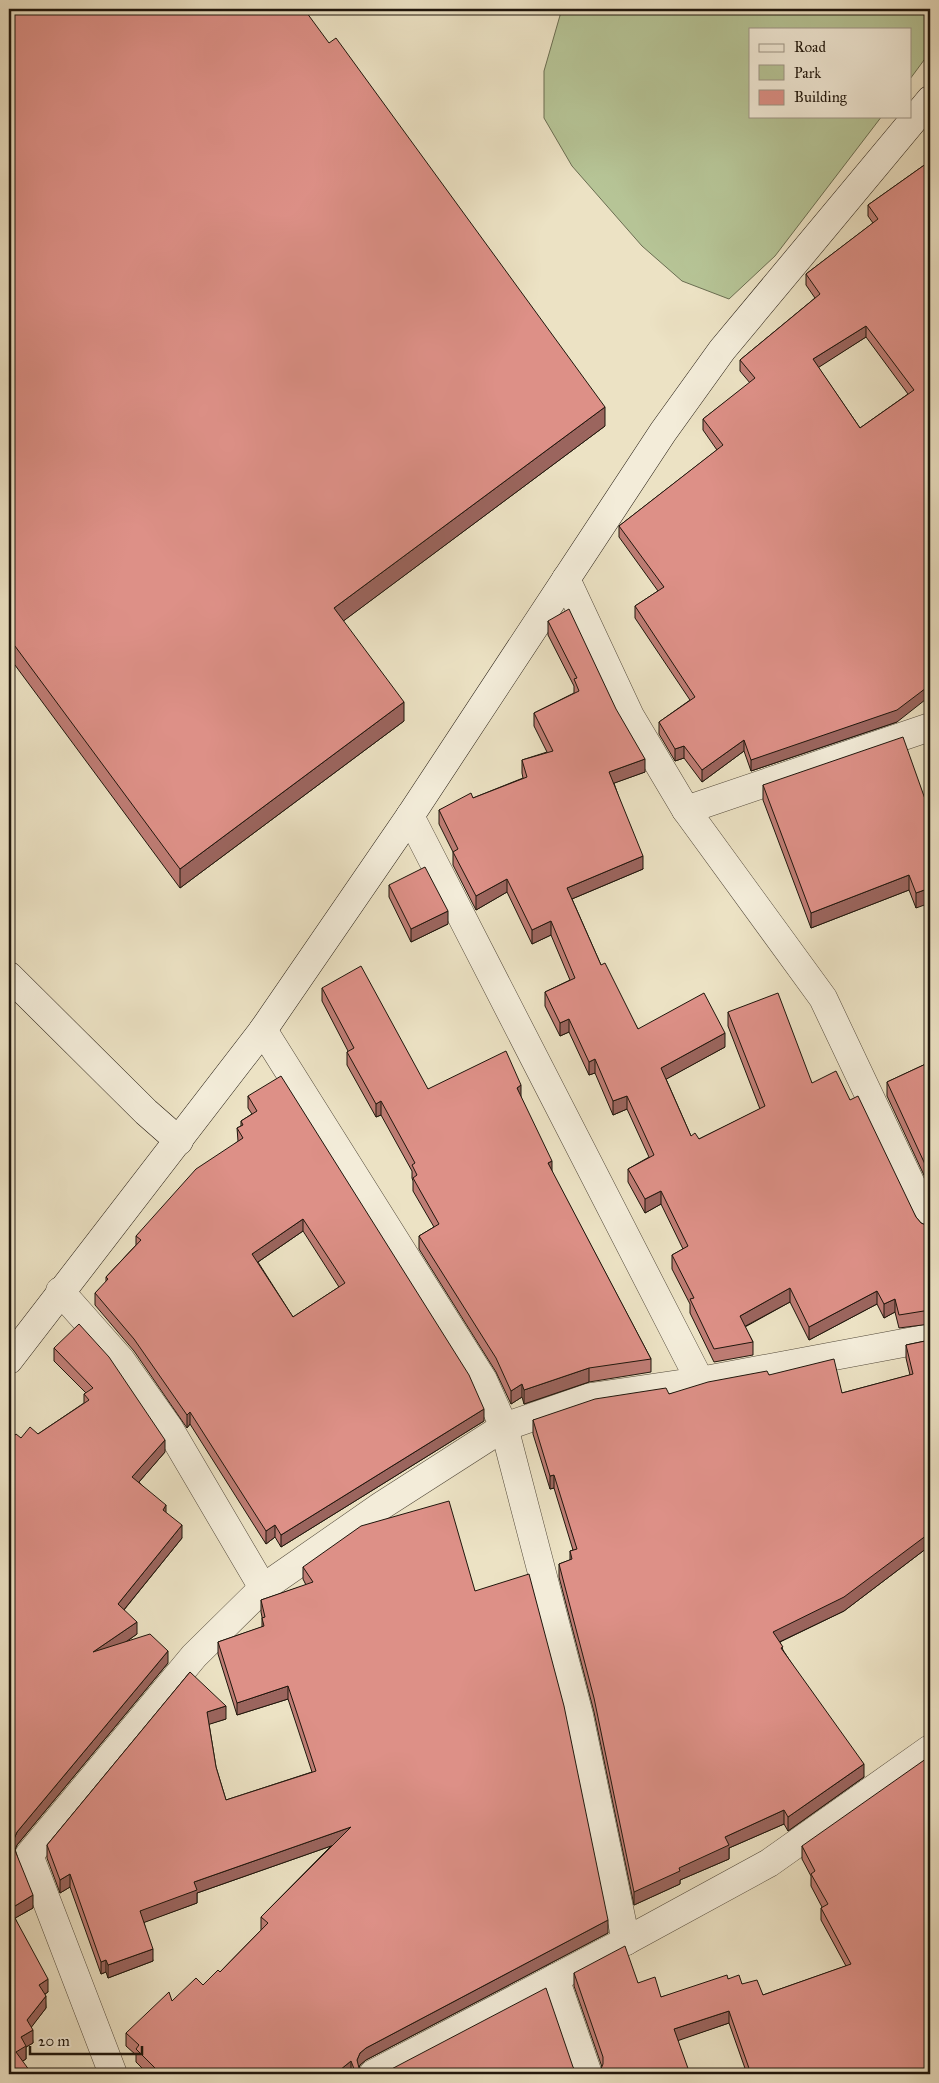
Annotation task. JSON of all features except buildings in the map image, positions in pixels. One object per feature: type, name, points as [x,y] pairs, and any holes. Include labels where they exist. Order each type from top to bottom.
[{"type":"street","points":[[9,1360],[60,1290],[179,1142],[264,1030],[410,816],[663,432],[722,350],[930,100]]},
{"type":"street","points":[[566,579],[630,716],[686,810],[823,998],[930,1224]]},
{"type":"street","points":[[686,810],[930,727]]},
{"type":"street","points":[[410,816],[700,1381]]},
{"type":"street","points":[[9,976],[179,1142]]},
{"type":"street","points":[[264,1030],[483,1380],[504,1427],[579,1715],[626,1941]]},
{"type":"street","points":[[60,1290],[121,1360],[169,1428],[263,1588]]},
{"type":"street","points":[[113,2074],[29,1855],[194,1656],[263,1588],[380,1506],[504,1427],[591,1397],[700,1381],[930,1338]]},
{"type":"street","points":[[373,2074],[626,1941],[768,1863],[930,1749]]},
{"type":"street","points":[[555,1978],[588,2074]]},
{"type":"green space","points":[[559,9],[930,9],[930,52],[912,76],[912,28],[749,28],[749,118],[880,118],[775,256],[729,299],[682,281],[642,246],[572,166],[544,118],[544,71],[561,12]]}]
